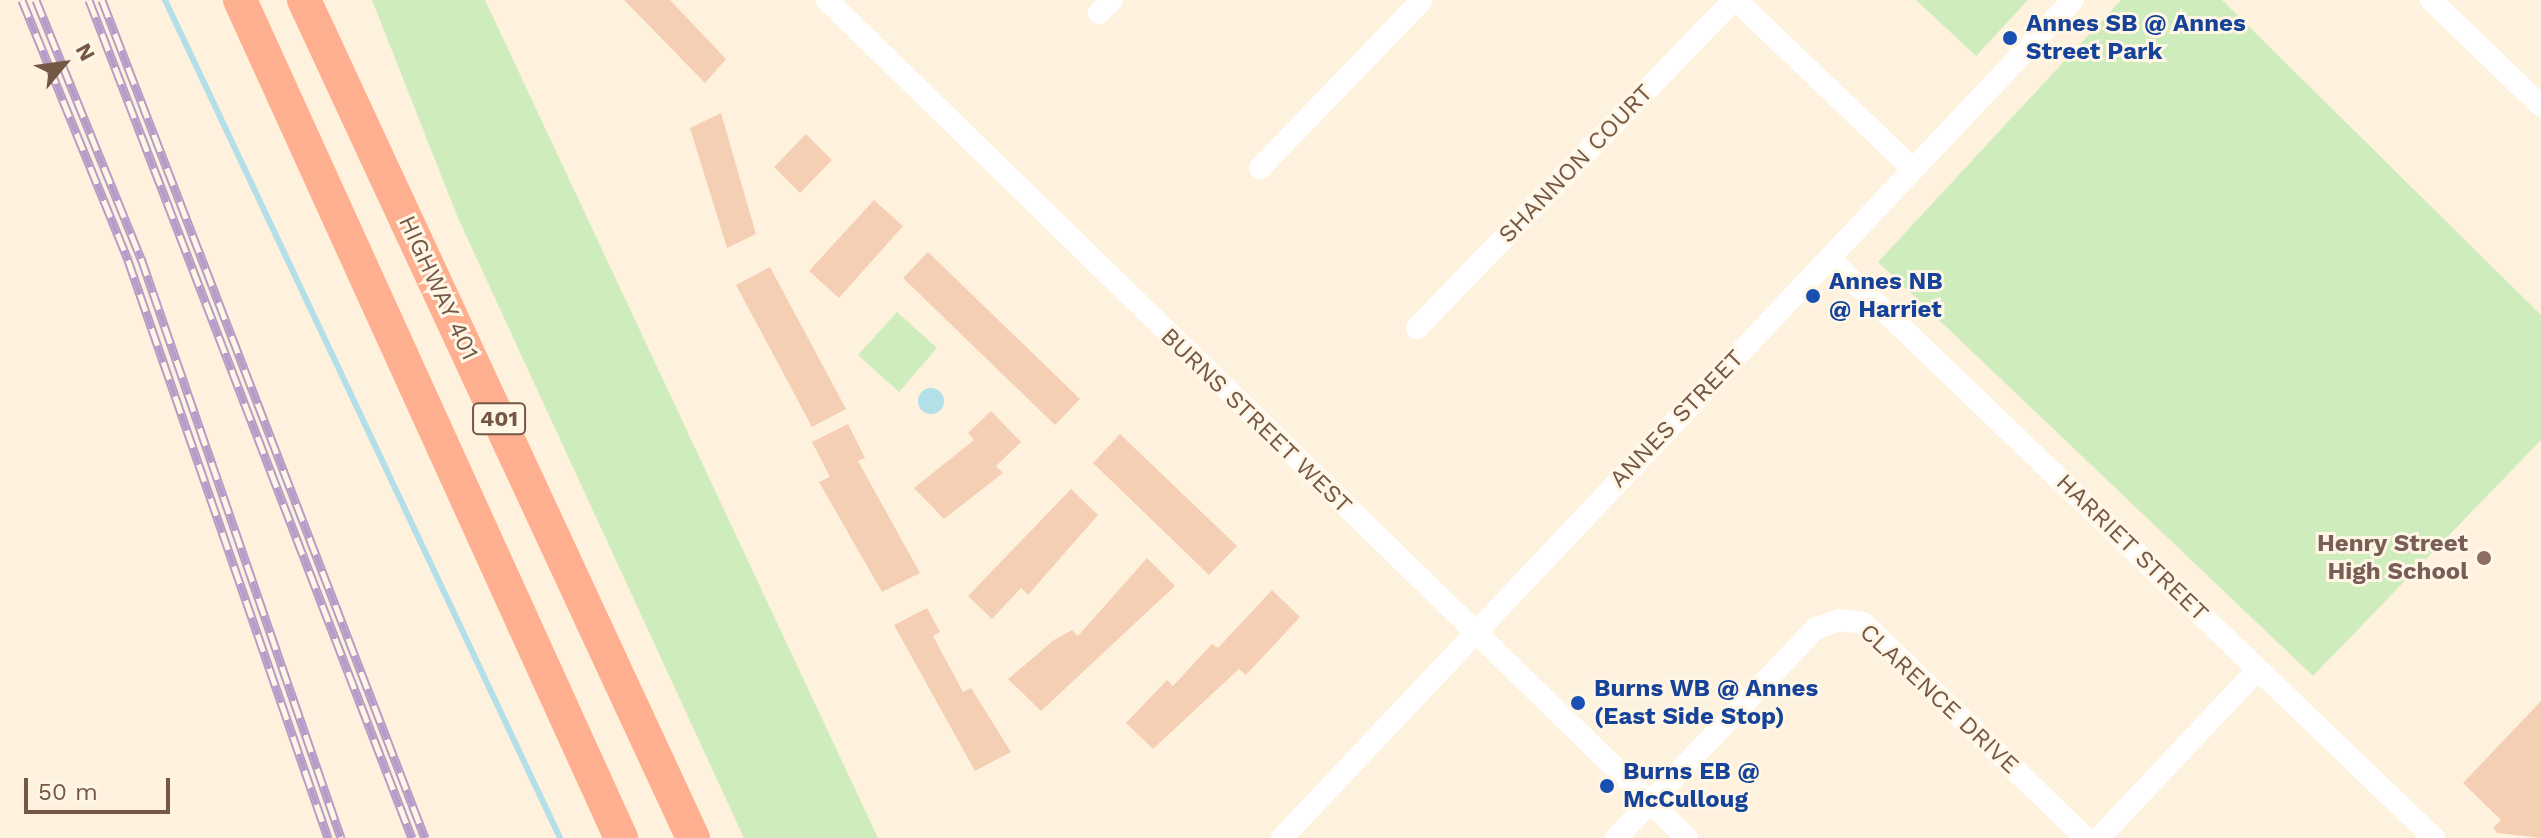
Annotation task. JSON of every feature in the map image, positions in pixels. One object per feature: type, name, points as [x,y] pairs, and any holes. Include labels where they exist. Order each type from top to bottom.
[{"type":"highway","name":"401","points":[[240,0],[621,838]]},
{"type":"highway","name":"HIGHWAY 401","points":[[304,0],[693,838]]},
{"type":"street","name":"BURNS STREET WEST","points":[[827,0],[1473,633],[1687,838]]},
{"type":"street","points":[[1260,168],[1422,0]]},
{"type":"street","points":[[1735,0],[1913,169]]},
{"type":"street","name":"SHANNON COURT","points":[[1417,328],[1735,0]]},
{"type":"street","name":"ANNES STREET","points":[[1282,838],[2073,0]]},
{"type":"street","points":[[2431,0],[2541,106]]},
{"type":"street","name":"HARRIET STREET","points":[[1830,259],[2434,838]]},
{"type":"street","name":"CLARENCE DRIVE","points":[[1616,838],[1816,628],[1840,620],[1863,623],[2086,838]]},
{"type":"street","points":[[2099,838],[2258,669]]},
{"type":"green space","points":[[372,0],[485,0],[878,838],[744,838],[458,218]]},
{"type":"green space","points":[[1916,0],[2028,0],[1976,56]]},
{"type":"green space","points":[[2121,0],[2222,0],[2541,315],[2541,440],[2313,676],[1878,262]]},
{"type":"green space","points":[[897,312],[937,348],[899,392],[858,355]]},
{"type":"water","points":[[931,388],[940,392],[944,401],[940,410],[931,414],[922,410],[918,401],[922,392]]},
{"type":"building","points":[[624,0],[670,0],[726,59],[705,83]]},
{"type":"building","points":[[721,113],[756,234],[727,248],[690,128]]},
{"type":"building","points":[[806,134],[832,160],[800,193],[774,167]]},
{"type":"building","points":[[874,200],[903,226],[839,298],[809,271]]},
{"type":"building","points":[[928,252],[1080,399],[1055,425],[903,278]]},
{"type":"building","points":[[770,267],[846,409],[812,427],[736,285]]},
{"type":"building","points":[[991,411],[1021,442],[996,466],[1003,473],[944,519],[914,488],[974,440],[968,433]]},
{"type":"building","points":[[848,424],[865,458],[858,461],[920,573],[882,592],[819,482],[830,477],[812,442]]},
{"type":"building","points":[[1120,434],[1237,546],[1209,575],[1093,463]]},
{"type":"building","points":[[1071,489],[1098,515],[1028,595],[1021,588],[992,619],[968,596]]},
{"type":"building","points":[[1147,558],[1175,586],[1041,711],[1008,679],[1054,640],[1072,630],[1078,636]]},
{"type":"building","points":[[1272,590],[1300,617],[1246,675],[1239,669],[1153,749],[1126,723],[1167,680],[1173,686],[1212,644],[1218,648]]},
{"type":"building","points":[[927,608],[940,632],[933,636],[963,692],[971,688],[1011,752],[975,771],[894,625]]},
{"type":"building","points":[[2541,701],[2541,838],[2498,833],[2493,828],[2501,820],[2463,783]]},
{"type":"waterway","points":[[165,0],[560,838]]},
{"type":"railway","points":[[22,0],[128,260],[328,838]]},
{"type":"railway","points":[[36,0],[141,258],[341,838]]},
{"type":"railway","points":[[89,0],[412,838]]},
{"type":"railway","points":[[102,0],[425,838]]},
{"type":"place","name":"Annes SB @ Annes Street Park","points":[[2010,38]]},
{"type":"place","name":"Annes NB @ Harriet","points":[[1813,296]]},
{"type":"place","name":"Henry Street High School","points":[[2484,558]]},
{"type":"place","name":"Burns WB @ Annes (East Side Stop)","points":[[1578,703]]},
{"type":"place","name":"Burns EB @ McCulloug","points":[[1607,786]]}]
